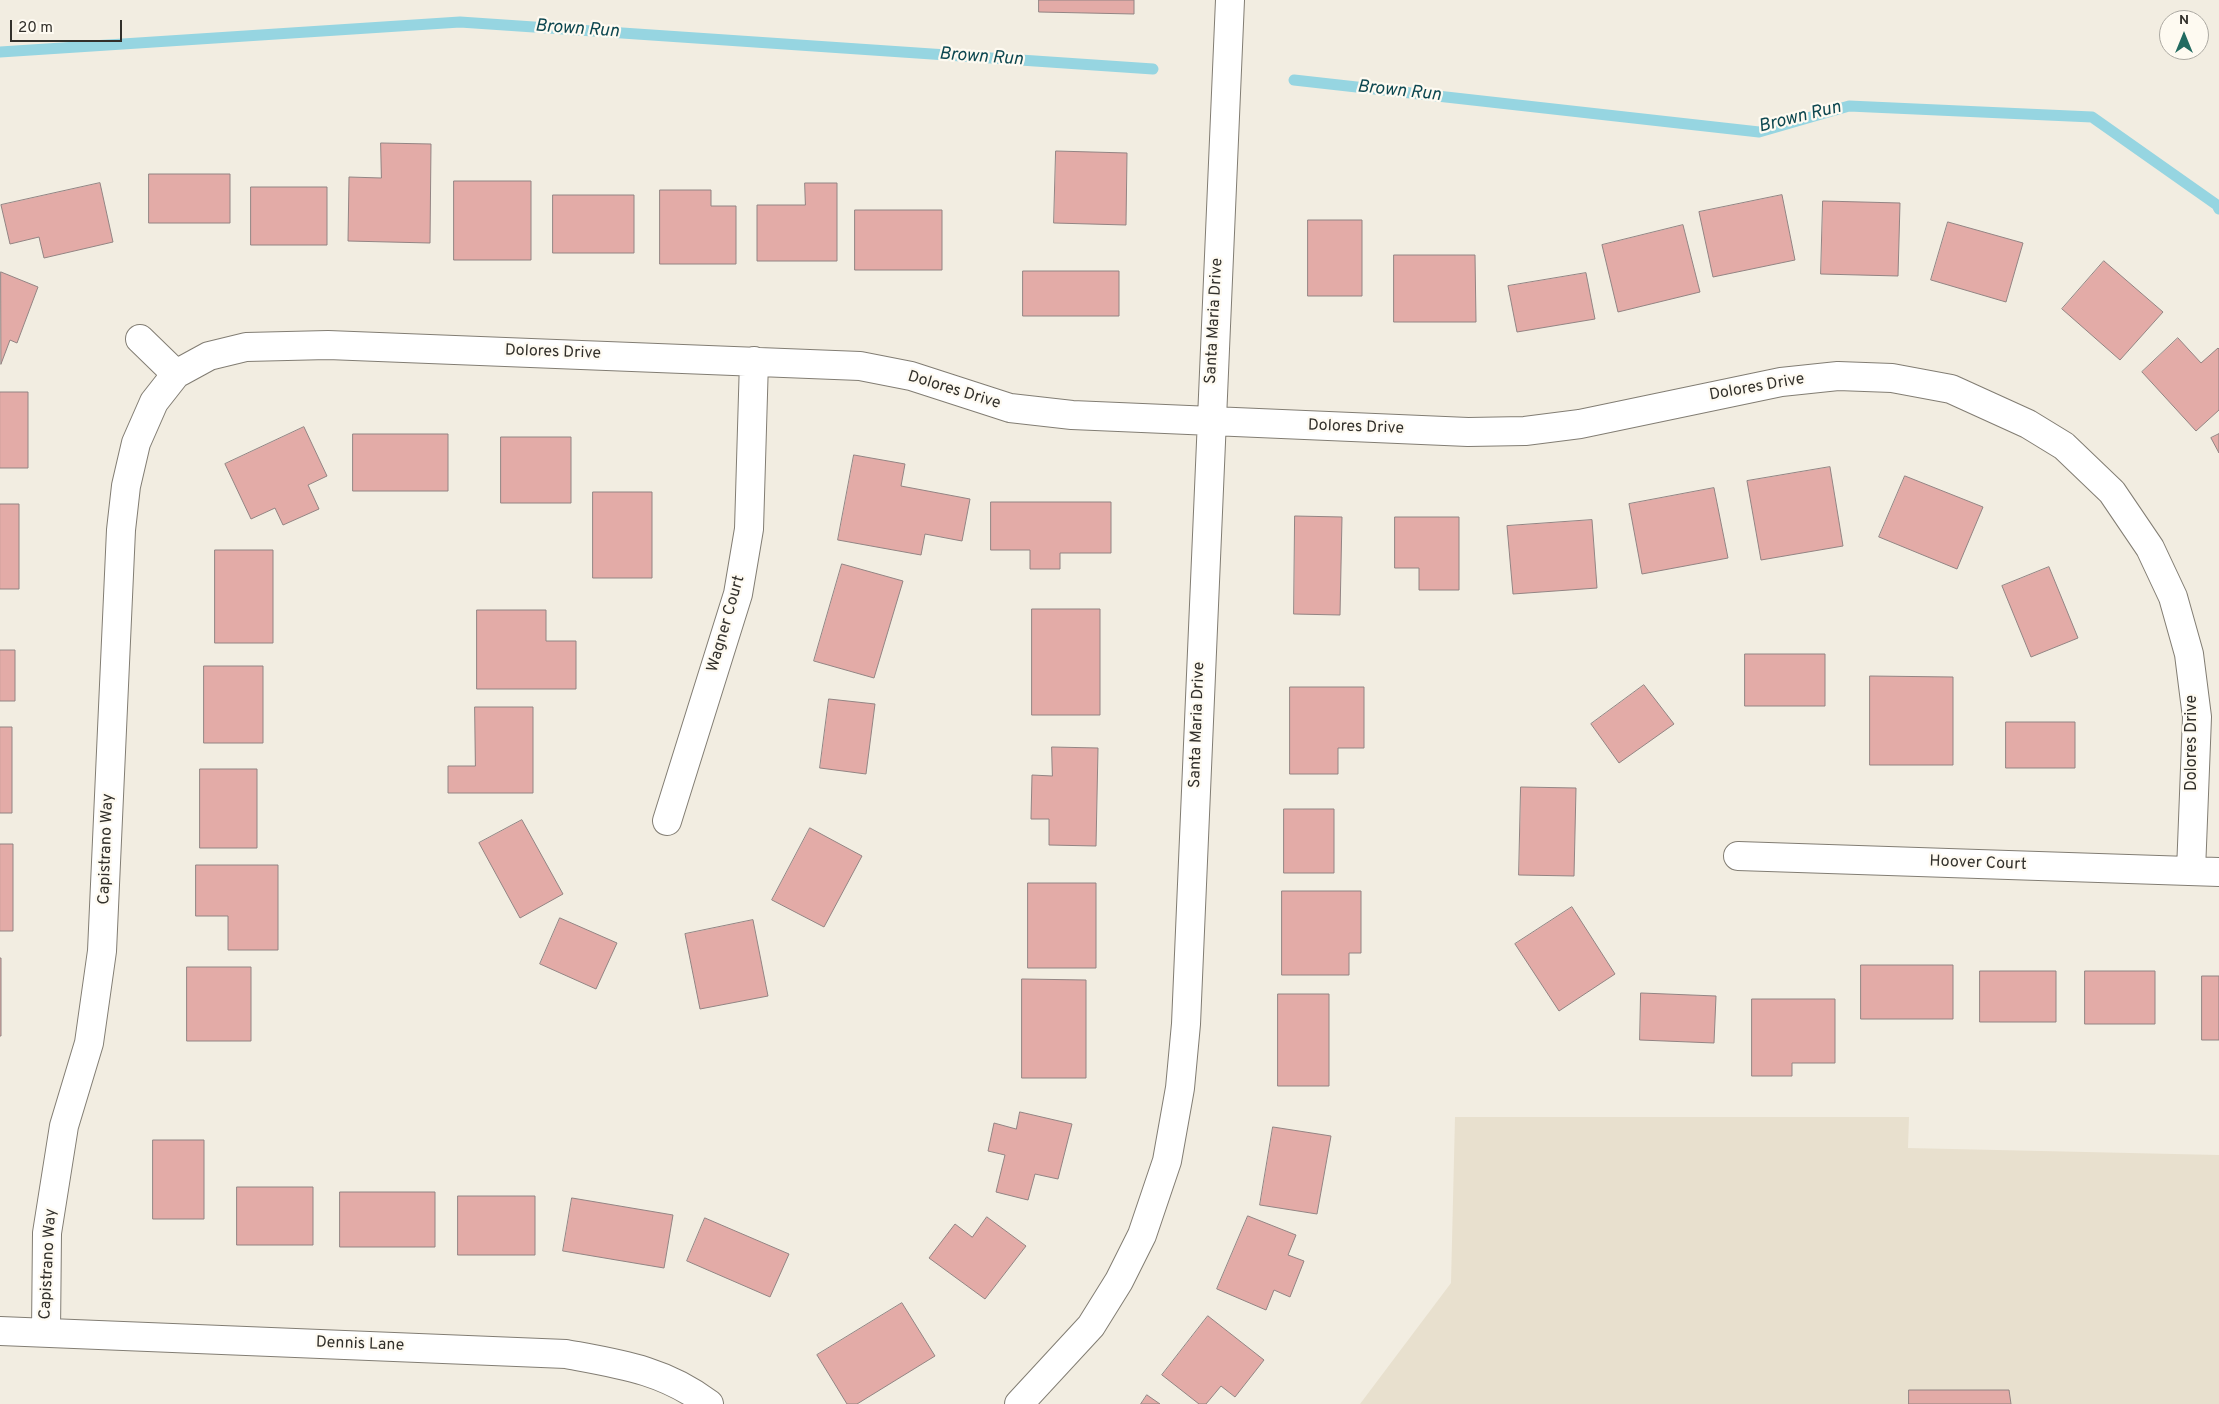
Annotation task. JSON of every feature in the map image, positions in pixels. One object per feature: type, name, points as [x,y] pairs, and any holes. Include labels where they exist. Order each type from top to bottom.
[{"type":"street","name":"Santa Maria Drive","points":[[1019,1404],[1091,1326],[1119,1281],[1142,1235],[1167,1162],[1180,1088],[1186,1024],[1230,0]]},
{"type":"street","points":[[140,339],[176,374]]},
{"type":"street","name":"Dolores Drive","points":[[176,374],[209,356],[246,347],[328,345],[754,361],[860,366],[911,376],[1010,408],[1072,415],[1468,432],[1525,431],[1580,424],[1781,382],[1838,376],[1892,378],[1951,389],[2028,424],[2064,446],[2112,492],[2150,548],[2173,597],[2189,654],[2196,717],[2191,871]]},
{"type":"street","name":"Wagner Court","points":[[667,821],[738,594],[750,529],[754,361]]},
{"type":"street","name":"Capistrano Way","points":[[46,1332],[48,1233],[64,1126],[89,1044],[102,951],[121,530],[126,486],[136,443],[154,402],[176,374]]},
{"type":"street","name":"Hoover Court","points":[[1738,856],[2219,872]]},
{"type":"street","name":"Dennis Lane","points":[[0,1331],[566,1354],[621,1364],[661,1375],[709,1404]]},
{"type":"shaded area","points":[[1455,1117],[1909,1117],[1908,1148],[2219,1155],[2219,1404],[1360,1404],[1451,1283]]},
{"type":"building","points":[[1039,0],[1134,0],[1134,14],[1039,12]]},
{"type":"building","points":[[381,143],[431,144],[430,243],[348,241],[349,177],[381,178]]},
{"type":"building","points":[[1056,151],[1127,153],[1126,225],[1054,223]]},
{"type":"building","points":[[149,174],[230,174],[230,223],[149,223]]},
{"type":"building","points":[[454,181],[531,181],[531,260],[454,260]]},
{"type":"building","points":[[100,183],[113,242],[44,258],[39,237],[10,244],[1,205]]},
{"type":"building","points":[[805,183],[837,183],[837,261],[757,261],[757,205],[805,205]]},
{"type":"building","points":[[251,187],[327,187],[327,245],[251,245]]},
{"type":"building","points":[[660,190],[711,190],[711,206],[736,206],[736,264],[660,264]]},
{"type":"building","points":[[553,195],[634,195],[634,253],[553,253]]},
{"type":"building","points":[[1782,195],[1795,260],[1713,277],[1699,212]]},
{"type":"building","points":[[1823,201],[1900,203],[1898,276],[1821,274]]},
{"type":"building","points":[[855,210],[942,210],[942,270],[855,270]]},
{"type":"building","points":[[1308,220],[1362,220],[1362,296],[1308,296]]},
{"type":"building","points":[[1948,222],[2023,243],[2006,302],[1931,280]]},
{"type":"building","points":[[1683,225],[1700,292],[1618,312],[1602,245]]},
{"type":"building","points":[[1394,255],[1475,255],[1476,322],[1394,322]]},
{"type":"building","points":[[2104,261],[2163,312],[2120,360],[2062,309]]},
{"type":"building","points":[[1023,271],[1119,271],[1119,316],[1023,316]]},
{"type":"building","points":[[1,272],[38,287],[17,343],[10,340],[1,364]]},
{"type":"building","points":[[1586,273],[1595,319],[1517,332],[1508,286]]},
{"type":"building","points":[[2178,338],[2201,363],[2219,349],[2219,410],[2196,431],[2142,372]]},
{"type":"building","points":[[0,392],[28,392],[28,468],[0,468]]},
{"type":"building","points":[[304,427],[327,476],[308,485],[319,509],[283,525],[275,508],[251,519],[225,464]]},
{"type":"building","points":[[353,434],[448,434],[448,491],[353,491]]},
{"type":"building","points":[[2219,434],[2219,453],[2211,438]]},
{"type":"building","points":[[501,437],[571,437],[571,503],[501,503]]},
{"type":"building","points":[[854,455],[905,464],[901,486],[970,499],[962,541],[925,534],[921,555],[838,540]]},
{"type":"building","points":[[1830,467],[1843,546],[1761,560],[1747,481]]},
{"type":"building","points":[[1905,476],[1983,507],[1957,569],[1879,537]]},
{"type":"building","points":[[1714,488],[1728,558],[1642,574],[1629,504]]},
{"type":"building","points":[[593,492],[652,492],[652,578],[593,578]]},
{"type":"building","points":[[991,502],[1111,502],[1111,553],[1060,553],[1060,569],[1030,569],[1030,550],[991,550]]},
{"type":"building","points":[[0,504],[19,504],[19,589],[0,589]]},
{"type":"building","points":[[1295,516],[1342,517],[1340,615],[1294,614]]},
{"type":"building","points":[[1395,517],[1459,517],[1459,590],[1419,590],[1419,568],[1395,568]]},
{"type":"building","points":[[1592,520],[1597,588],[1513,594],[1507,526]]},
{"type":"building","points":[[215,550],[273,550],[273,643],[215,643]]},
{"type":"building","points":[[842,564],[903,581],[874,678],[814,661]]},
{"type":"building","points":[[2049,567],[2078,638],[2031,657],[2002,586]]},
{"type":"building","points":[[1032,609],[1100,609],[1100,715],[1032,715]]},
{"type":"building","points":[[477,610],[546,610],[546,641],[576,641],[576,689],[477,689]]},
{"type":"building","points":[[0,650],[15,650],[15,701],[0,701]]},
{"type":"building","points":[[1745,654],[1825,654],[1825,706],[1745,706]]},
{"type":"building","points":[[204,666],[263,666],[263,743],[204,743]]},
{"type":"building","points":[[1870,676],[1953,677],[1953,765],[1870,765]]},
{"type":"building","points":[[1644,685],[1674,724],[1619,763],[1591,724]]},
{"type":"building","points":[[1290,687],[1364,687],[1364,748],[1338,748],[1338,774],[1290,774]]},
{"type":"building","points":[[829,699],[875,704],[866,774],[820,768]]},
{"type":"building","points":[[475,707],[533,707],[533,793],[448,793],[448,766],[475,766]]},
{"type":"building","points":[[2006,722],[2075,722],[2075,768],[2006,768]]},
{"type":"building","points":[[0,727],[12,727],[12,813],[0,813]]},
{"type":"building","points":[[1052,747],[1098,748],[1096,846],[1049,845],[1049,819],[1031,819],[1032,775],[1052,776]]},
{"type":"building","points":[[200,769],[257,769],[257,848],[200,848]]},
{"type":"building","points":[[1521,787],[1576,788],[1574,876],[1519,875]]},
{"type":"building","points":[[1284,809],[1334,809],[1334,873],[1284,873]]},
{"type":"building","points":[[522,820],[563,894],[520,918],[479,843]]},
{"type":"building","points":[[810,828],[862,856],[824,927],[772,900]]},
{"type":"building","points":[[0,844],[13,844],[13,931],[0,931]]},
{"type":"building","points":[[196,865],[278,865],[278,950],[228,950],[228,916],[196,916]]},
{"type":"building","points":[[1028,883],[1096,883],[1096,968],[1028,968]]},
{"type":"building","points":[[1282,891],[1361,891],[1361,953],[1349,953],[1349,975],[1282,975]]},
{"type":"building","points":[[1572,907],[1615,974],[1559,1011],[1515,944]]},
{"type":"building","points":[[560,918],[617,943],[596,989],[540,964]]},
{"type":"building","points":[[753,920],[768,996],[700,1009],[685,934]]},
{"type":"building","points":[[1,958],[1,1036],[0,1036]]},
{"type":"building","points":[[1861,965],[1953,965],[1953,1019],[1861,1019]]},
{"type":"building","points":[[187,967],[251,967],[251,1041],[187,1041]]},
{"type":"building","points":[[1980,971],[2056,971],[2056,1022],[1980,1022]]},
{"type":"building","points":[[2085,971],[2155,971],[2155,1024],[2085,1024]]},
{"type":"building","points":[[2202,976],[2219,976],[2219,1040],[2202,1040]]},
{"type":"building","points":[[1022,979],[1086,980],[1086,1078],[1022,1078]]},
{"type":"building","points":[[1641,993],[1716,996],[1714,1043],[1640,1040]]},
{"type":"building","points":[[1278,994],[1329,994],[1329,1086],[1278,1086]]},
{"type":"building","points":[[1752,999],[1835,999],[1835,1063],[1792,1063],[1792,1076],[1752,1076]]},
{"type":"building","points":[[1020,1112],[1072,1124],[1058,1179],[1035,1174],[1028,1200],[996,1192],[1005,1155],[988,1151],[994,1123],[1016,1129]]},
{"type":"building","points":[[1273,1127],[1331,1136],[1317,1214],[1260,1205]]},
{"type":"building","points":[[153,1140],[204,1140],[204,1219],[153,1219]]},
{"type":"building","points":[[237,1187],[313,1187],[313,1245],[237,1245]]},
{"type":"building","points":[[340,1192],[435,1192],[435,1247],[340,1247]]},
{"type":"building","points":[[458,1196],[535,1196],[535,1255],[458,1255]]},
{"type":"building","points":[[572,1198],[673,1215],[664,1268],[563,1251]]},
{"type":"building","points":[[1248,1216],[1296,1235],[1288,1255],[1304,1261],[1290,1297],[1274,1290],[1266,1310],[1217,1289]]},
{"type":"building","points":[[987,1217],[1026,1246],[985,1299],[929,1258],[955,1224],[972,1237]]},
{"type":"building","points":[[705,1218],[789,1254],[770,1297],[687,1261]]},
{"type":"building","points":[[902,1303],[935,1356],[857,1404],[847,1404],[817,1355]]},
{"type":"building","points":[[1208,1316],[1264,1360],[1235,1397],[1221,1386],[1206,1404],[1199,1404],[1162,1375]]},
{"type":"building","points":[[1909,1390],[2009,1390],[2011,1404],[1909,1404]]},
{"type":"building","points":[[1147,1395],[1160,1404],[1141,1404]]},
{"type":"waterway","name":"Brown Run","points":[[0,52],[460,22],[1153,69]]},
{"type":"waterway","name":"Brown Run","points":[[1294,80],[1759,132],[1849,106],[2092,117],[2217,205],[2219,209]]}]
